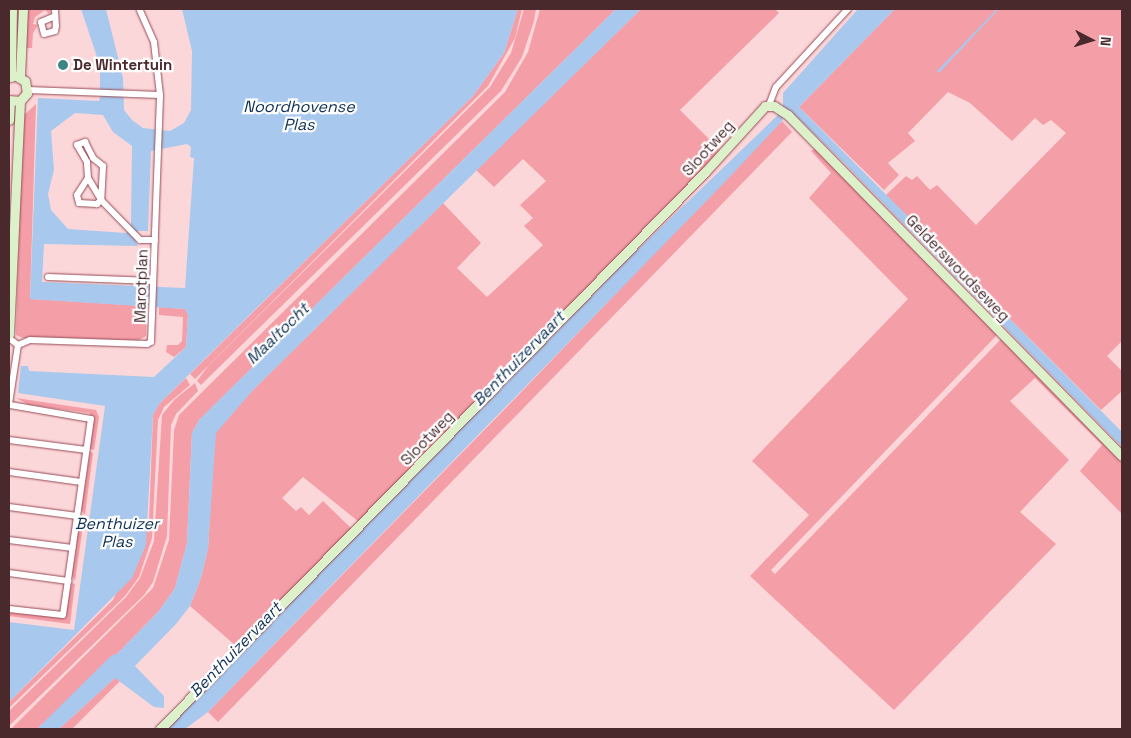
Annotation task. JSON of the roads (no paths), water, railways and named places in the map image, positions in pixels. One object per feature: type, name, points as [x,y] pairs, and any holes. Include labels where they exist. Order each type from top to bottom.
[{"type":"street","points":[[13,77],[23,9]]},
{"type":"street","name":"Marotplan","points":[[18,344],[30,340],[148,344],[151,342],[153,283],[151,240],[158,154],[160,95],[154,42],[139,9]]},
{"type":"street","name":"Slootweg","points":[[160,729],[706,172],[761,109],[772,106],[776,87],[848,9]]},
{"type":"street","points":[[11,12],[13,77],[28,90],[160,95]]},
{"type":"street","points":[[9,120],[13,101],[28,90]]},
{"type":"street","points":[[9,334],[12,250],[13,101]]},
{"type":"street","name":"Gelderswoudseweg","points":[[772,106],[788,116],[1122,456]]},
{"type":"street","points":[[90,160],[103,166],[101,200],[97,204],[79,203],[77,195],[88,178],[90,160]]},
{"type":"street","points":[[88,178],[101,200],[140,240],[151,240]]},
{"type":"street","points":[[48,277],[153,283]]},
{"type":"street","points":[[9,338],[18,344],[9,404],[90,418],[63,615],[9,609]]},
{"type":"street","points":[[9,440],[86,450]]},
{"type":"street","points":[[9,472],[82,482]]},
{"type":"street","points":[[9,507],[77,516]]},
{"type":"street","points":[[9,540],[72,548]]},
{"type":"street","points":[[9,573],[68,581]]},
{"type":"water","name":"Noordhovense Plas","points":[[81,9],[106,9],[123,78],[124,110],[132,120],[143,128],[170,131],[184,123],[191,110],[192,51],[182,9],[518,9],[504,53],[473,96],[159,404],[153,415],[146,545],[132,578],[9,702],[9,622],[74,630],[105,406],[18,393],[21,366],[28,366],[29,371],[154,377],[186,347],[188,315],[185,309],[30,299],[38,98],[99,101],[100,66]],"holes":[[[75,113],[103,115],[113,132],[132,146],[131,225],[126,233],[68,229],[51,210],[48,194],[54,170],[51,131]],[[187,144],[191,147],[190,157],[194,158],[185,288],[42,282],[44,244],[138,246],[135,240],[138,231],[148,231],[151,151]]]},
{"type":"water","points":[[616,9],[641,9],[252,391],[216,433],[208,549],[201,578],[190,606],[176,624],[135,666],[164,696],[164,708],[154,707],[115,678],[59,729],[37,729],[112,655],[117,654],[159,611],[175,588],[187,543],[192,433],[199,420]]},
{"type":"water","points":[[858,9],[895,9],[799,107],[1122,432],[1122,447],[845,164],[791,111],[785,109],[782,121],[721,186],[208,712],[185,729],[165,729],[631,256],[778,115],[783,107],[783,93]]},
{"type":"water","points":[[999,9],[939,73],[937,71]]},
{"type":"place","name":"De Wintertuin","points":[[63,65]]},
{"type":"water label","name":"Maaltocht","points":[[278,334]]},
{"type":"water label","name":"Benthuizervaart","points":[[519,359]]},
{"type":"water label","name":"Benthuizer Plas","points":[[117,533]]},
{"type":"water label","name":"Benthuizervaart","points":[[236,650]]}]
